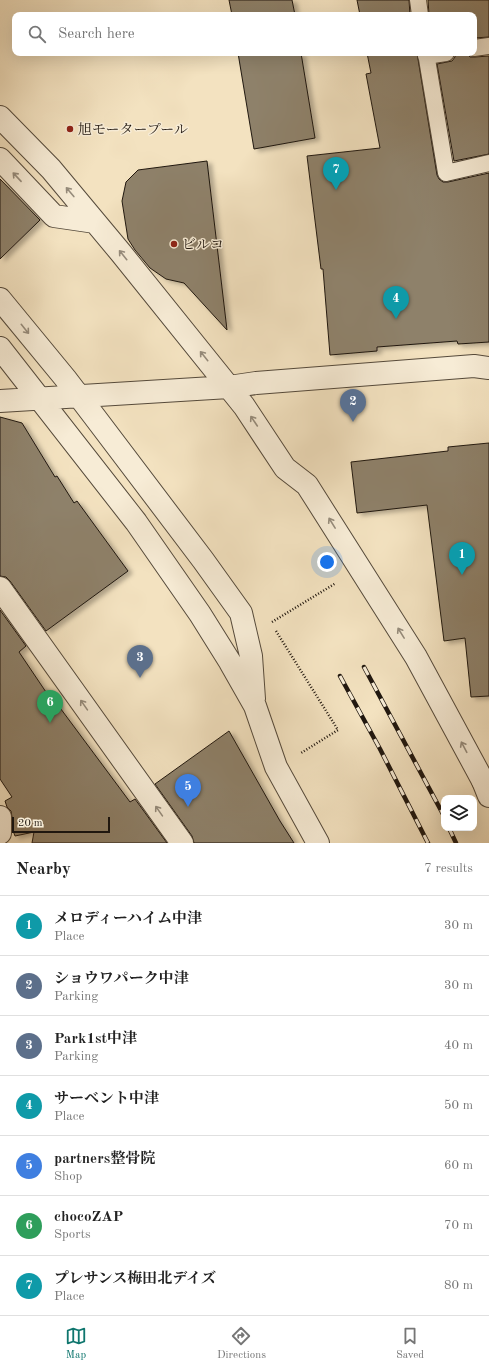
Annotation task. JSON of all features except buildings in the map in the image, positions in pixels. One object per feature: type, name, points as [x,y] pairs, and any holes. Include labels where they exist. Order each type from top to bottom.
[{"type":"street","points":[[0,117],[51,169],[229,387],[244,406],[285,468],[307,485],[416,657],[487,786]]},
{"type":"street","points":[[0,159],[54,216],[95,222]]},
{"type":"street","points":[[0,299],[79,396],[204,560],[241,613],[251,656],[255,706]]},
{"type":"street","points":[[0,348],[136,522],[200,614],[255,706],[276,767],[318,843]]},
{"type":"street","points":[[0,401],[229,387],[474,366],[489,368]]},
{"type":"street","points":[[0,588],[182,843]]},
{"type":"street","points":[[0,817],[0,833]]},
{"type":"lane","points":[[418,0],[420,12]]},
{"type":"lane","points":[[477,48],[489,46]]},
{"type":"lane","points":[[426,56],[446,173],[489,163]]},
{"type":"path","points":[[271,623],[340,580]]},
{"type":"path","points":[[275,630],[338,730],[276,767]]},
{"type":"railway","points":[[364,667],[441,810]]},
{"type":"railway","points":[[340,676],[380,749],[428,843]]},
{"type":"railway","points":[[450,831],[456,843]]},
{"type":"place","name":"旭モータープール","points":[[70,129]]},
{"type":"place","name":"プレサンス梅田北デイズ","points":[[336,190]]},
{"type":"place","name":"ビルコ","points":[[174,244]]},
{"type":"place","name":"サーベント中津","points":[[396,319]]},
{"type":"place","name":"ショウワパーク中津","points":[[353,422]]},
{"type":"place","name":"メロディーハイム中津","points":[[462,575]]},
{"type":"place","name":"Park1st中津","points":[[140,678]]},
{"type":"place","name":"chocoZAP","points":[[50,723]]},
{"type":"place","name":"partners整骨院","points":[[188,807]]}]
